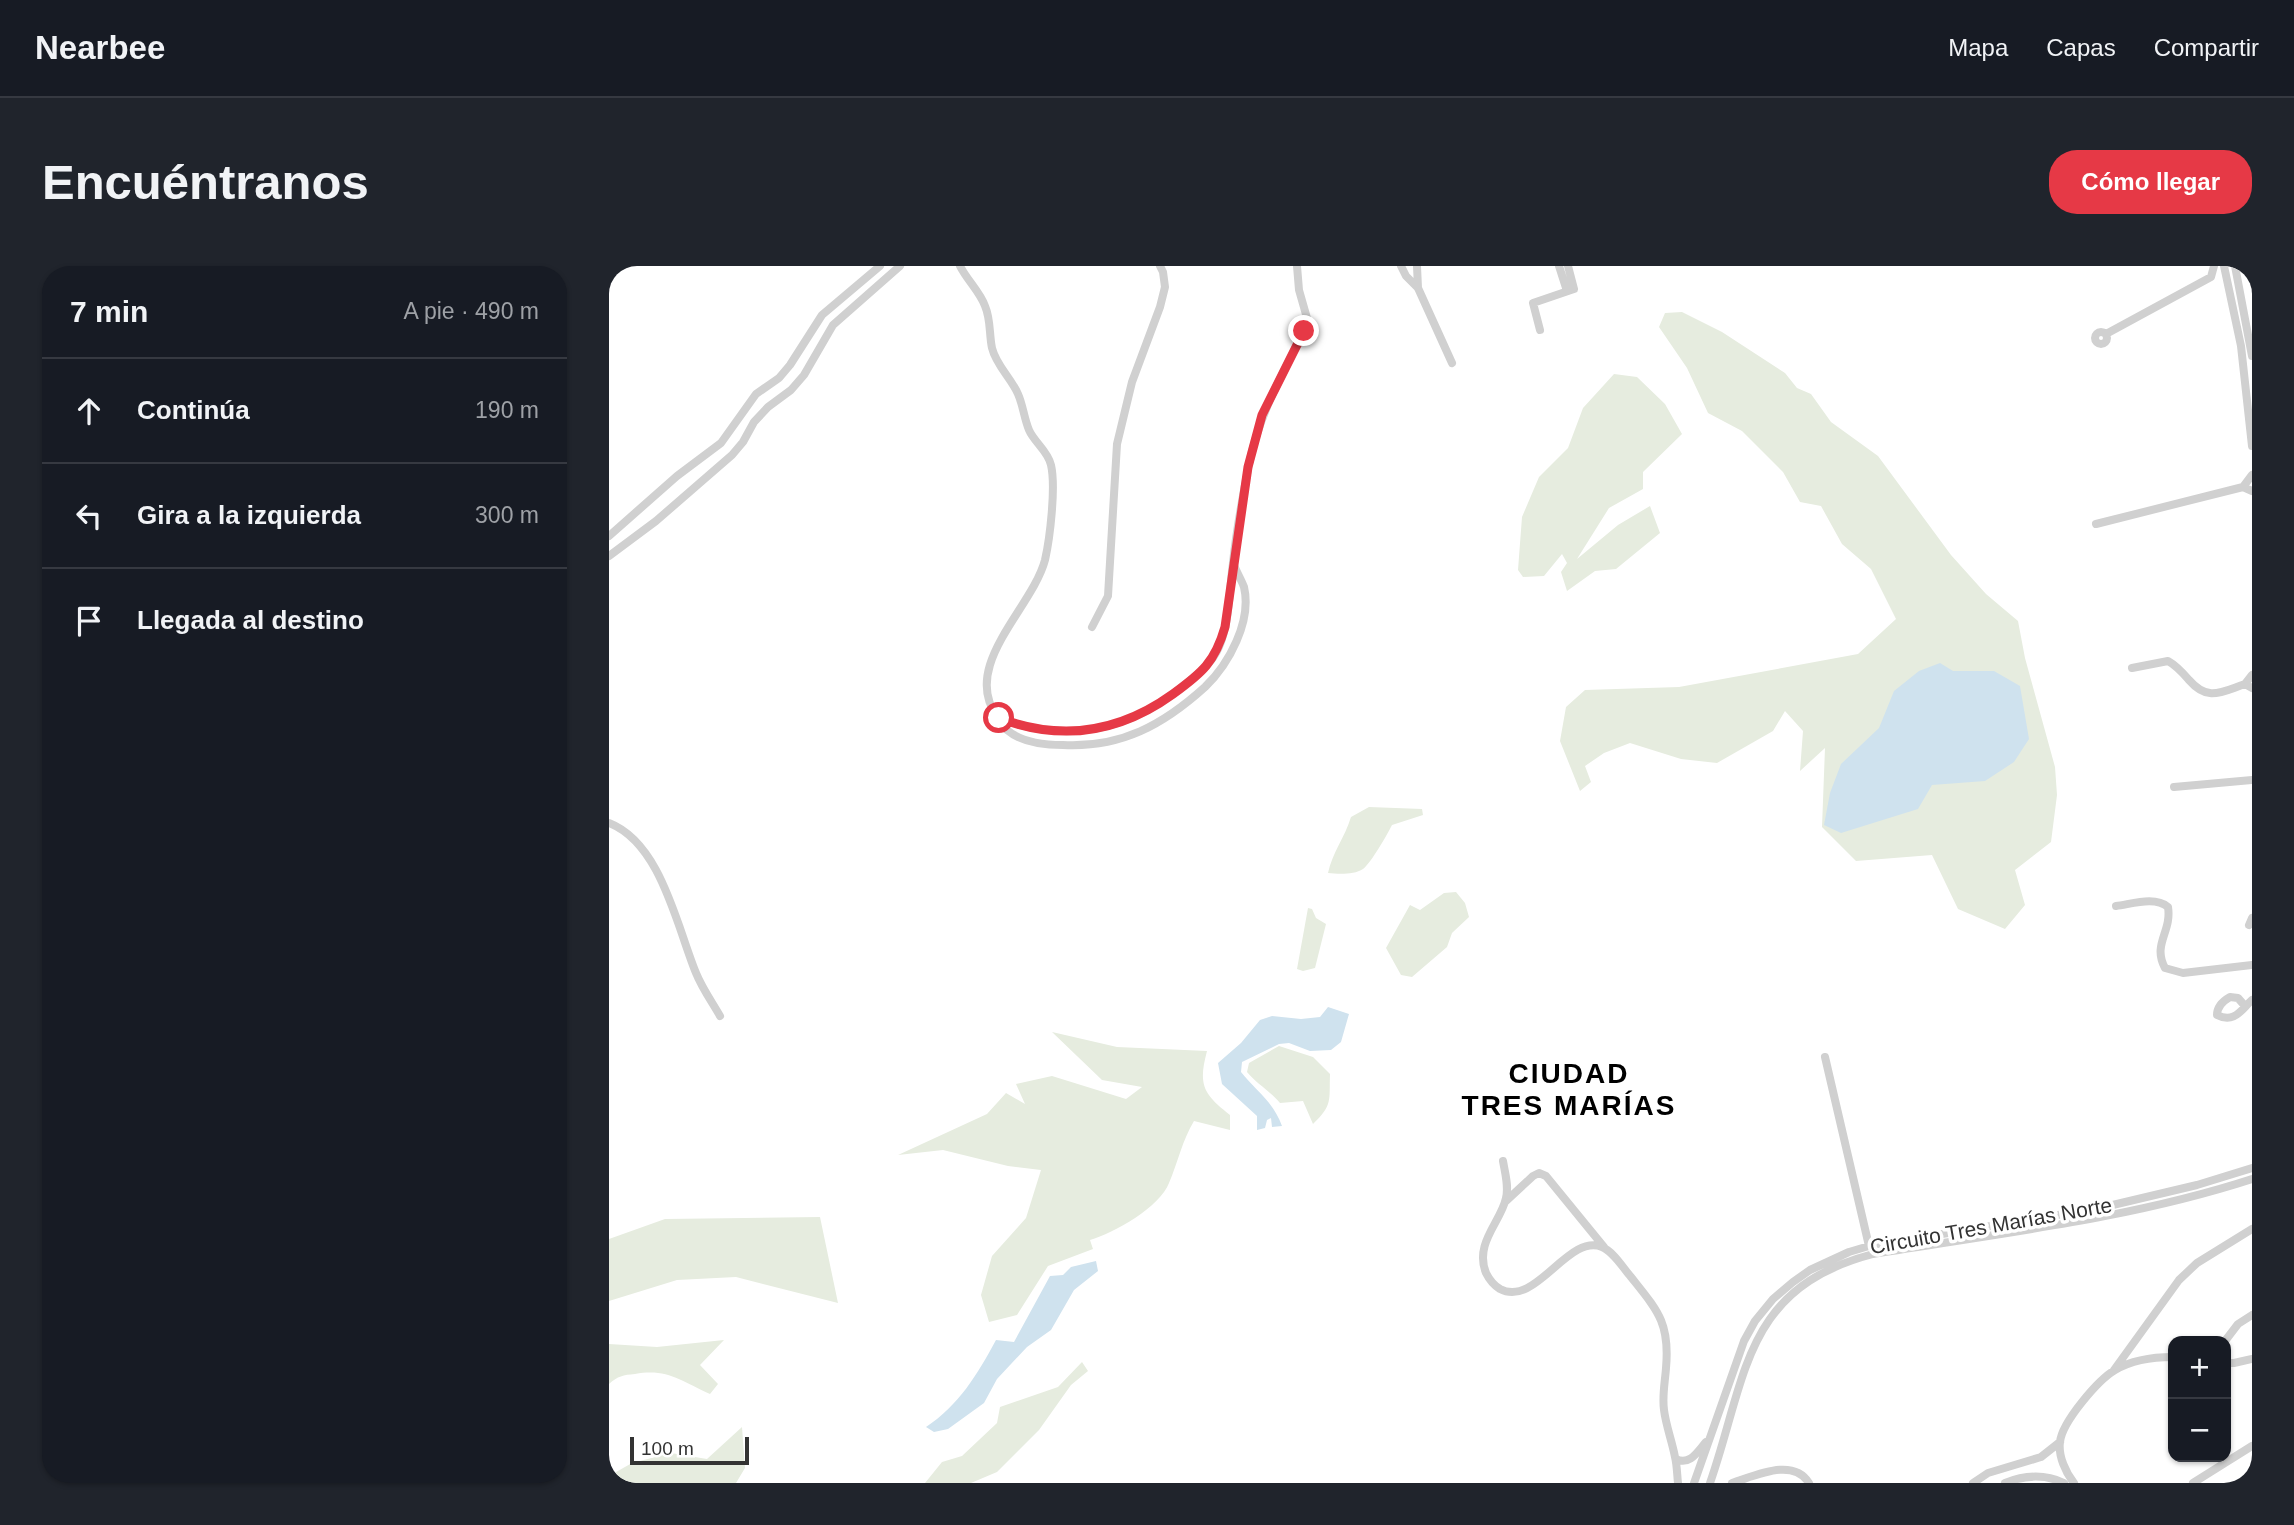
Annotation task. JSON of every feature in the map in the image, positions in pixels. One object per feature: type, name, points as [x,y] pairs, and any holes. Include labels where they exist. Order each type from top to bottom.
[{"type":"street","points":[[609,536],[677,476],[721,443],[756,394],[779,378],[790,365],[822,315],[880,266]]},
{"type":"street","points":[[609,556],[656,521],[732,454],[743,442],[754,422],[804,375],[833,325],[900,266]]},
{"type":"street","points":[[960,266],[985,305],[991,327],[992,349],[1019,394],[1029,432],[1043,449],[1051,465],[1052,499],[1045,561],[1023,607],[990,663],[986,690],[992,711],[1006,730],[1021,738],[1050,745],[1084,746],[1145,731],[1167,717],[1207,685],[1230,657],[1237,641],[1242,625],[1244,588],[1233,563]]},
{"type":"street","points":[[1093,626],[1108,596],[1117,444],[1132,382],[1165,287],[1160,266]]},
{"type":"street","points":[[999,718],[1015,724],[1069,731],[1094,730],[1128,721],[1152,710],[1203,670],[1218,650],[1229,603],[1248,467],[1262,415],[1304,331],[1307,318],[1299,290],[1297,266]]},
{"type":"street","points":[[1401,266],[1417,288],[1452,363]]},
{"type":"street","points":[[1417,266],[1417,288]]},
{"type":"street","points":[[1559,266],[1567,291]]},
{"type":"street","points":[[1540,330],[1533,303],[1574,289],[1567,266]]},
{"type":"street","points":[[2106,334],[2211,277],[2214,266]]},
{"type":"street","points":[[2224,266],[2241,346],[2252,446]]},
{"type":"street","points":[[2235,266],[2252,356]]},
{"type":"street","points":[[2211,277],[2229,284]]},
{"type":"street","points":[[2243,487],[2252,475]]},
{"type":"street","points":[[2096,524],[2243,487],[2252,491]]},
{"type":"street","points":[[2132,668],[2168,660],[2176,665],[2199,691],[2208,694],[2249,686],[2246,680],[2252,675]]},
{"type":"street","points":[[2173,787],[2252,780]]},
{"type":"street","points":[[609,823],[621,828],[635,840],[654,867],[697,976],[720,1016]]},
{"type":"street","points":[[2116,906],[2148,901],[2163,902],[2168,906],[2169,918],[2159,951],[2165,968],[2183,973],[2252,965]]},
{"type":"street","points":[[1825,1057],[1869,1246]]},
{"type":"street","points":[[1503,1161],[1506,1201]]},
{"type":"street","name":"Circuito Tres Marías Norte","points":[[1694,1483],[1744,1341],[1755,1321],[1773,1299],[1809,1270],[1869,1246],[2099,1208],[2197,1185],[2252,1168]]},
{"type":"street","points":[[1604,1247],[1595,1245],[1578,1250],[1565,1257],[1532,1286],[1522,1290],[1506,1292],[1496,1286],[1486,1273],[1484,1260],[1490,1230],[1506,1201],[1533,1176],[1539,1173],[1546,1176],[1647,1297],[1663,1320],[1667,1343],[1664,1409],[1676,1459],[1678,1483]]},
{"type":"street","name":"Circuito Tres Marías Norte","points":[[1710,1483],[1738,1385],[1752,1347],[1768,1320],[1790,1296],[1813,1279],[1851,1260],[1873,1254],[2100,1218],[2252,1179]]},
{"type":"street","points":[[2099,1208],[2100,1218]]},
{"type":"street","points":[[2074,1483],[2065,1467],[2060,1442],[2065,1426],[2089,1395],[2114,1370],[2179,1280],[2197,1263],[2252,1229]]},
{"type":"street","points":[[1809,1270],[1813,1279]]},
{"type":"street","points":[[2229,1336],[2238,1324],[2252,1315]]},
{"type":"street","points":[[2114,1370],[2135,1362],[2168,1357]]},
{"type":"street","points":[[2231,1363],[2252,1359]]},
{"type":"street","points":[[1676,1459],[1681,1462],[1688,1461],[1712,1434]]},
{"type":"street","points":[[1973,1483],[1988,1473],[2041,1457],[2060,1442]]},
{"type":"street","points":[[2195,1482],[2252,1446]]},
{"type":"street","points":[[1732,1483],[1761,1474],[1792,1469],[1802,1473],[1809,1483]]},
{"type":"street","points":[[2005,1483],[2044,1476],[2064,1483]]},
{"type":"street","points":[[2195,1482],[2210,1483]]},
{"type":"shaded area","points":[[1682,312],[1722,332],[1785,373],[1797,388],[1811,394],[1831,422],[1878,456],[1951,555],[1986,594],[2018,621],[2025,658],[2055,767],[2057,795],[2051,842],[2015,870],[2025,905],[2005,929],[1958,909],[1932,855],[1856,861],[1822,827],[1825,748],[1800,771],[1803,731],[1785,711],[1773,731],[1717,763],[1681,759],[1630,743],[1604,753],[1585,766],[1591,782],[1580,791],[1560,741],[1566,707],[1585,690],[1679,687],[1858,654],[1896,619],[1871,569],[1842,544],[1821,506],[1800,502],[1783,472],[1742,431],[1708,413],[1687,368],[1659,327],[1665,313]]},
{"type":"shaded area","points":[[1614,374],[1637,377],[1665,404],[1682,434],[1643,472],[1643,489],[1609,508],[1577,559],[1618,525],[1650,506],[1660,533],[1616,569],[1595,571],[1567,591],[1561,572],[1567,563],[1562,554],[1544,576],[1523,577],[1518,570],[1522,517],[1539,477],[1568,448],[1583,408]]},
{"type":"shaded area","points":[[1369,807],[1422,809],[1423,815],[1392,825],[1363,869],[1351,873],[1328,873],[1351,817]]},
{"type":"shaded area","points":[[1456,892],[1465,903],[1469,917],[1452,933],[1447,947],[1412,977],[1401,975],[1386,948],[1410,905],[1420,910],[1444,893]]},
{"type":"shaded area","points":[[1308,908],[1312,909],[1316,918],[1326,924],[1315,968],[1303,971],[1297,969]]},
{"type":"shaded area","points":[[1052,1032],[1117,1047],[1207,1051],[1203,1072],[1205,1088],[1214,1101],[1230,1115],[1230,1130],[1194,1121],[1169,1183],[1156,1201],[1135,1218],[1090,1240],[1093,1249],[1048,1266],[1017,1315],[989,1322],[981,1295],[992,1256],[1026,1218],[1041,1170],[1008,1166],[943,1150],[898,1155],[987,1114],[1006,1093],[1025,1104],[1016,1084],[1052,1076],[1126,1099],[1142,1087],[1102,1080]]},
{"type":"shaded area","points":[[1279,1046],[1313,1057],[1330,1074],[1329,1102],[1313,1124],[1303,1101],[1280,1103],[1247,1072],[1249,1063]]},
{"type":"shaded area","points":[[820,1217],[838,1303],[736,1277],[677,1280],[609,1301],[609,1239],[665,1219]]},
{"type":"shaded area","points":[[724,1340],[700,1365],[718,1384],[710,1394],[674,1377],[656,1373],[624,1375],[609,1384],[609,1344],[657,1347]]},
{"type":"shaded area","points":[[1082,1362],[1088,1371],[1071,1385],[1039,1430],[997,1472],[971,1483],[925,1483],[942,1462],[962,1456],[997,1423],[1000,1407],[1058,1387]]},
{"type":"shaded area","points":[[742,1427],[745,1468],[736,1483],[609,1483],[609,1476],[632,1463],[671,1453],[707,1459]]},
{"type":"water","points":[[1940,663],[1953,671],[1994,671],[2020,686],[2029,739],[2014,762],[1985,781],[1932,785],[1918,809],[1841,833],[1824,825],[1830,793],[1841,764],[1879,728],[1894,691],[1919,671]]},
{"type":"water","points":[[1328,1007],[1349,1014],[1341,1042],[1331,1050],[1310,1051],[1289,1043],[1279,1044],[1242,1062],[1241,1072],[1269,1103],[1282,1126],[1272,1127],[1271,1118],[1267,1120],[1265,1128],[1257,1130],[1257,1116],[1222,1084],[1218,1063],[1241,1043],[1260,1020],[1272,1016],[1301,1019],[1320,1017]]},
{"type":"water","points":[[1096,1261],[1098,1271],[1074,1290],[1051,1330],[1027,1347],[997,1379],[984,1403],[948,1429],[934,1432],[926,1427],[958,1399],[996,1340],[1014,1342],[1050,1276],[1063,1275],[1071,1267]]},
{"type":"district","name":"CIUDAD TRES MARÍAS","points":[[1569,1089]]},
{"type":"route","points":[[999,718],[1015,724],[1049,729],[1094,730],[1128,721],[1152,710],[1203,670],[1218,650],[1225,627],[1248,467],[1262,415],[1304,331]]}]
